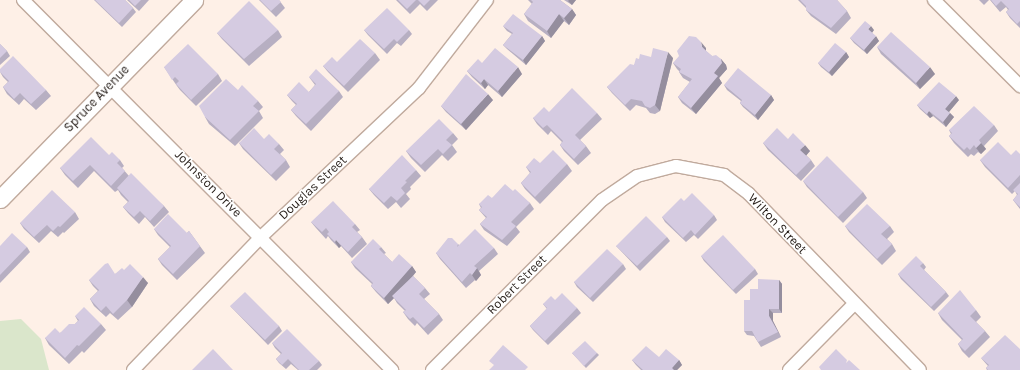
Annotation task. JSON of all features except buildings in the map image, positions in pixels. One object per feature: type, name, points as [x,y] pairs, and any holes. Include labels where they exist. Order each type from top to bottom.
[{"type":"street","name":"Johnston Drive","points":[[23,0],[392,370]]},
{"type":"street","name":"Spruce Avenue","points":[[0,198],[194,0]]},
{"type":"street","name":"Douglas Street","points":[[133,370],[261,237],[419,88],[487,0]]},
{"type":"street","points":[[934,0],[1020,86]]},
{"type":"street","name":"Wilton Street","points":[[602,200],[637,176],[676,166],[724,175],[749,194],[854,304],[920,370]]},
{"type":"street","name":"Robert Street","points":[[432,370],[602,200]]},
{"type":"street","points":[[789,370],[854,304]]},
{"type":"green space","points":[[21,319],[41,339],[49,370],[0,370],[0,321]]}]
